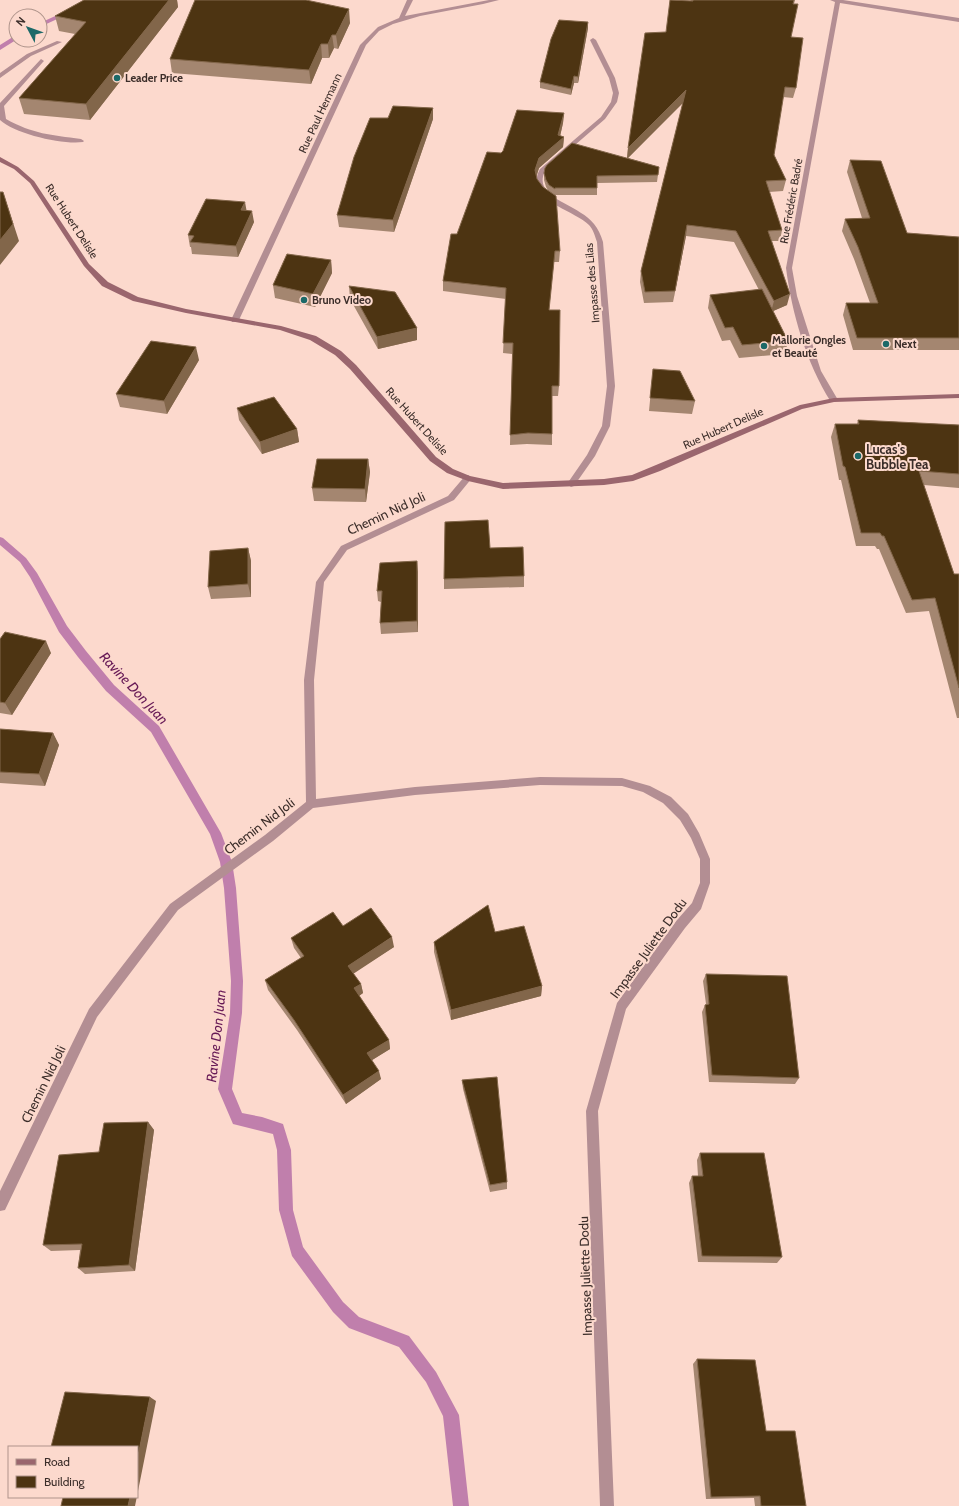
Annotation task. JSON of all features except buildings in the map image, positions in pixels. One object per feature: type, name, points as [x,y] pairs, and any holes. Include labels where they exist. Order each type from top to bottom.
[{"type":"main road","name":"Rue Hubert Delisle","points":[[0,159],[16,168],[32,182],[86,265],[105,284],[136,299],[186,311],[281,328],[313,338],[338,353],[353,367],[433,460],[450,471],[468,478],[503,486],[604,482],[633,478],[657,470],[800,407],[834,400],[959,396]]},
{"type":"street","points":[[401,20],[410,0]]},
{"type":"street","name":"Rue Paul Hermann","points":[[235,320],[363,46],[370,37],[381,28],[401,20],[496,0]]},
{"type":"street","points":[[836,0],[959,20]]},
{"type":"street","name":"Rue Frédéric Badré","points":[[834,400],[817,371],[793,296],[789,268],[836,0]]},
{"type":"street","name":"Impasse des Lilas","points":[[571,484],[591,456],[606,426],[611,386],[600,242],[597,232],[592,224],[573,210],[551,199],[542,190],[538,182],[542,170],[603,118],[611,109],[615,100],[616,91],[614,82],[593,40]]},
{"type":"street","points":[[0,76],[29,55],[59,42]]},
{"type":"street","points":[[41,61],[8,94],[1,106],[3,120],[21,130],[40,136],[81,140]]},
{"type":"street","name":"Chemin Nid Joli","points":[[0,1204],[93,1013],[174,907],[269,838],[311,804],[309,680],[320,582],[344,548],[451,498],[468,478]]},
{"type":"street","name":"Impasse Juliette Dodu","points":[[311,804],[415,791],[540,781],[622,782],[646,789],[667,800],[684,816],[695,836],[704,859],[705,883],[697,906],[680,924],[621,1007],[592,1111],[608,1506]]},
{"type":"waterway","name":"Ravine Don Juan","points":[[48,21],[95,0]]},
{"type":"waterway","name":"Ravine Don Juan","points":[[0,48],[8,42]]},
{"type":"waterway","name":"Ravine Don Juan","points":[[0,540],[23,560],[34,575],[63,629],[82,654],[110,688],[155,729],[215,833],[226,862],[230,888],[237,981],[236,1013],[225,1089],[238,1119],[278,1129],[284,1150],[286,1210],[297,1251],[338,1307],[354,1323],[404,1341],[431,1377],[451,1415],[461,1506]]},
{"type":"place","name":"Leader Price","points":[[117,78]]},
{"type":"place","name":"Bruno Video","points":[[304,300]]},
{"type":"place","name":"Next","points":[[886,344]]},
{"type":"place","name":"Mallorie Ongles et Beauté","points":[[764,346]]},
{"type":"place","name":"Lucas's Bubble Tea","points":[[858,456]]}]
